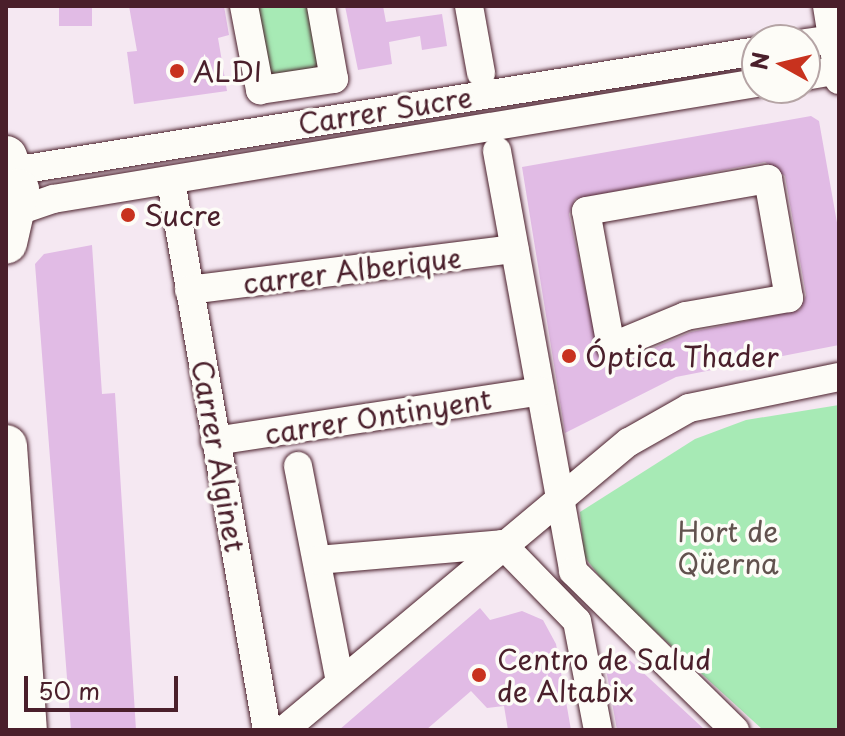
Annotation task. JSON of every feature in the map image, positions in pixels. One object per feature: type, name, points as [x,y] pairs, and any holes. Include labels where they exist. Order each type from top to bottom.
[{"type":"highway","points":[[6,446],[26,730]]},
{"type":"street","points":[[244,6],[260,90],[334,79],[321,6]]},
{"type":"street","points":[[469,6],[481,73]]},
{"type":"street","points":[[827,6],[825,40],[839,73]]},
{"type":"street","name":"Carrer Sucre","points":[[11,195],[741,54]]},
{"type":"street","name":"Carrer Sucre","points":[[11,195],[171,181],[741,86]]},
{"type":"street","points":[[497,151],[573,571],[735,730]]},
{"type":"street","points":[[768,179],[789,298],[686,316],[611,347],[586,211],[768,179]]},
{"type":"street","name":"Carrer Alginet","points":[[171,181],[267,730]]},
{"type":"street","name":"carrer Alberique","points":[[189,290],[514,249]]},
{"type":"street","points":[[284,730],[502,544],[559,504],[629,442],[689,408],[839,377]]},
{"type":"street","name":"carrer Ontinyent","points":[[215,441],[540,391]]},
{"type":"street","points":[[298,466],[340,682]]},
{"type":"street","points":[[317,560],[502,544]]},
{"type":"street","points":[[502,544],[577,621],[598,730]]},
{"type":"green space","points":[[239,6],[326,6],[338,82],[257,98]]},
{"type":"green space","name":"Hort de Qüerna","points":[[839,405],[839,730],[763,730],[609,589],[584,556],[580,512],[695,439],[746,420]]},
{"type":"building","points":[[59,6],[92,6],[92,26],[59,26]]},
{"type":"building","name":"ALDI","points":[[129,6],[224,6],[229,35],[218,38],[227,91],[134,104],[127,52],[137,51]]},
{"type":"building","points":[[345,6],[383,6],[386,22],[442,14],[447,46],[422,50],[420,36],[389,42],[392,64],[358,70]]},
{"type":"building","points":[[811,116],[819,121],[839,234],[839,345],[676,377],[565,433],[522,167]],"holes":[[[765,162],[785,176],[806,295],[800,310],[691,332],[618,363],[600,359],[569,214],[575,199]]]},
{"type":"building","points":[[92,245],[102,394],[115,393],[136,730],[71,730],[35,264],[44,254]]},
{"type":"building","points":[[480,608],[490,620],[522,611],[543,620],[556,644],[571,730],[508,730],[504,706],[487,708],[471,691],[426,730],[339,730]]},
{"type":"building","points":[[622,653],[705,730],[617,730],[604,658]]},
{"type":"place","name":"ALDI","points":[[177,71]]},
{"type":"place","name":"Sucre","points":[[128,215]]},
{"type":"place","name":"Óptica Thader","points":[[569,356]]},
{"type":"place","name":"Centro de Salud de Altabix","points":[[479,675]]}]
